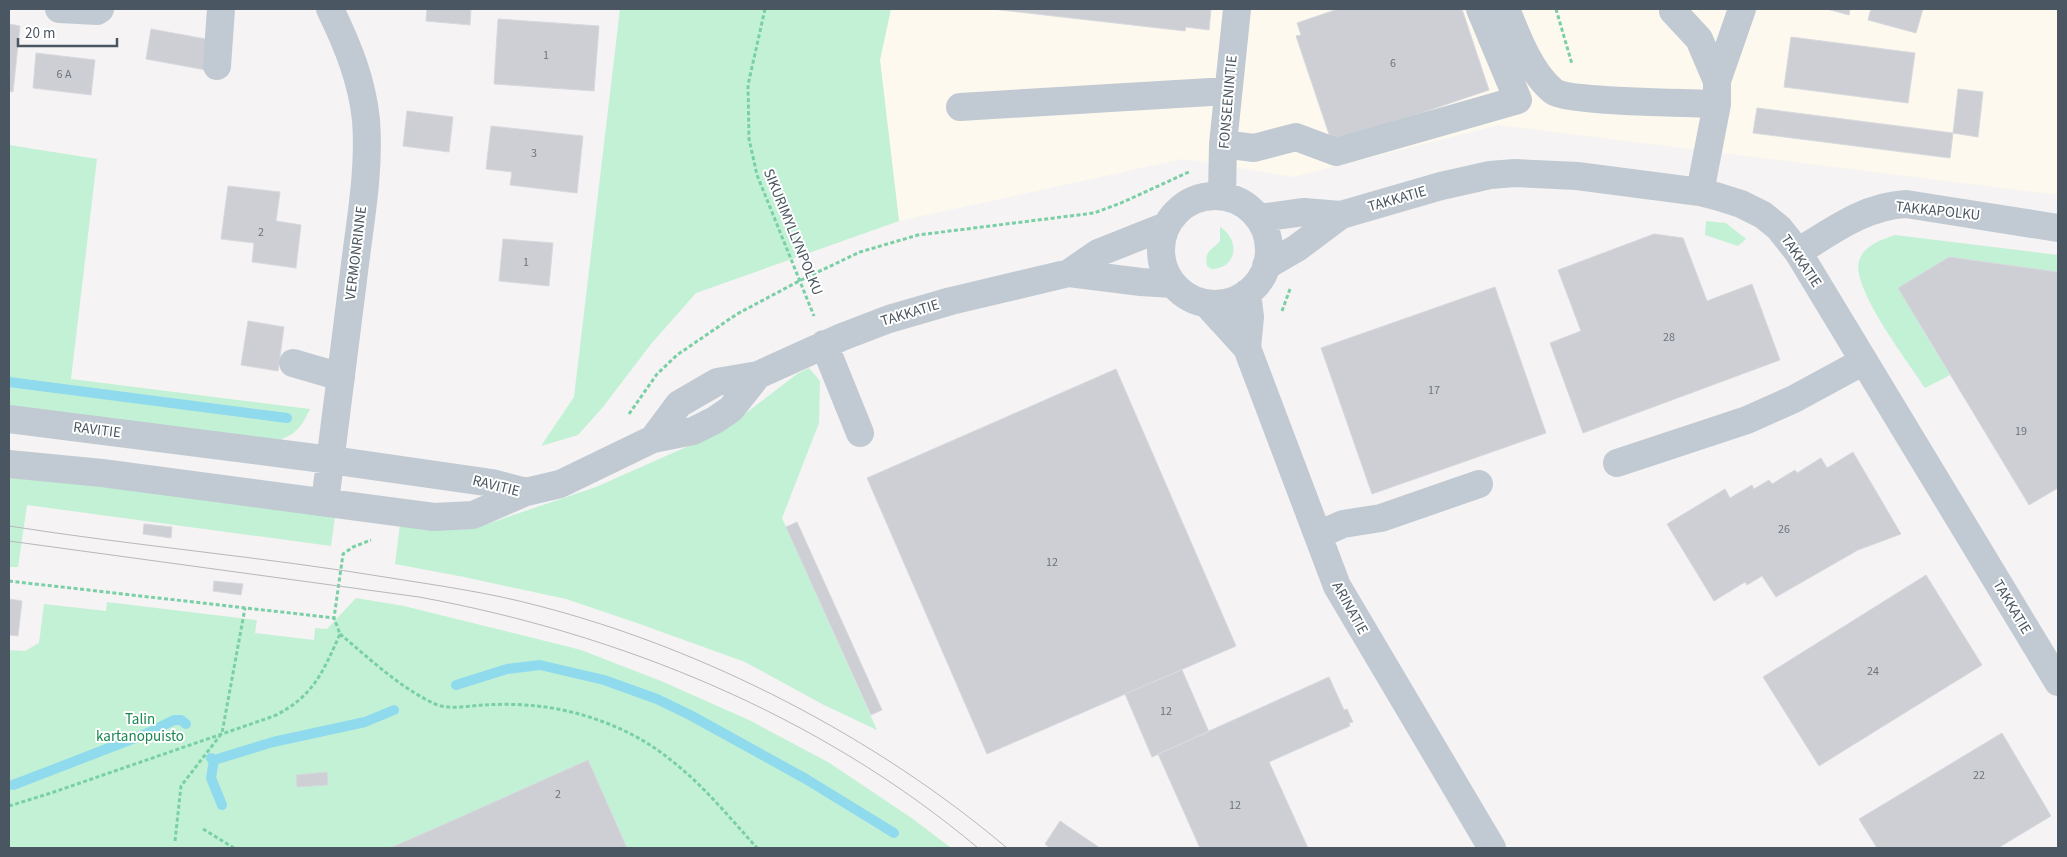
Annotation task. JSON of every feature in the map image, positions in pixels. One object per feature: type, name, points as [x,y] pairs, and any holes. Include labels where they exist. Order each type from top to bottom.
[{"type":"street","points":[[59,9],[97,11],[100,9]]},
{"type":"street","points":[[217,66],[221,9]]},
{"type":"street","name":"VERMONRINNE","points":[[325,502],[365,174],[366,121],[362,92],[355,69],[330,9]]},
{"type":"street","name":"FONSEENINTIE","points":[[1223,170],[1227,92],[1236,9]]},
{"type":"street","points":[[1223,170],[1243,204],[1259,218],[1267,237],[1268,256],[1262,277],[1247,293],[1234,300],[1220,304],[1206,303],[1194,300],[1173,284],[1165,271],[1161,256],[1166,226],[1173,215],[1184,206],[1195,199],[1208,196],[1223,170],[1254,148],[1296,137],[1336,152],[1518,100],[1480,9]]},
{"type":"street","points":[[1506,9],[1529,62],[1554,92],[1582,98],[1717,92]]},
{"type":"street","points":[[1700,192],[1717,92],[1742,9]]},
{"type":"street","points":[[1673,11],[1699,39],[1717,92]]},
{"type":"street","points":[[960,107],[1227,92]]},
{"type":"street","name":"TAKKATIE","points":[[1259,218],[1304,212],[1340,215],[1442,186],[1490,175],[1516,173],[1577,176],[1700,192],[1741,204],[1763,215],[1779,228],[1798,252],[2058,682]]},
{"type":"street","name":"TAKKAPOLKU","points":[[1798,252],[1856,218],[1880,207],[1891,205],[1906,204],[2058,228]]},
{"type":"street","name":"TAKKATIE","points":[[1266,266],[1297,248],[1340,215]]},
{"type":"street","name":"TAKKATIE","points":[[1069,273],[1098,253],[1166,226]]},
{"type":"street","name":"TAKKATIE","points":[[526,492],[560,484],[653,439],[679,404],[717,382],[758,375],[824,344],[889,319],[933,306],[1069,273],[1173,284]]},
{"type":"street","name":"ARINATIE","points":[[1247,293],[1250,317],[1247,348]]},
{"type":"street","name":"ARINATIE","points":[[1206,303],[1247,348],[1336,586],[1492,848]]},
{"type":"street","points":[[824,344],[860,433]]},
{"type":"street","points":[[1617,463],[1747,420],[1794,399],[1864,361]]},
{"type":"street","points":[[293,363],[341,377]]},
{"type":"street","name":"RAVITIE","points":[[9,419],[330,460],[492,483],[526,492]]},
{"type":"street","name":"RAVITIE","points":[[9,464],[102,473],[434,517],[467,516],[526,492]]},
{"type":"street","points":[[1318,535],[1343,524],[1381,518],[1479,484]]},
{"type":"path","name":"SIKURIMYLLYNPOLKU","points":[[765,9],[748,85],[749,139],[756,175],[800,280],[824,344]]},
{"type":"path","points":[[1556,9],[1582,98]]},
{"type":"path","points":[[626,417],[633,410],[657,374],[677,355],[737,314],[800,280],[860,252],[885,243],[918,236],[1094,213],[1121,203],[1188,172],[1223,170]]},
{"type":"path","points":[[1279,319],[1289,290],[1294,284]]},
{"type":"path","points":[[374,538],[343,554],[334,618],[340,634],[400,683],[436,704],[454,707],[485,705],[536,706],[585,716],[631,734],[672,760],[714,801],[756,848]]},
{"type":"path","points":[[9,581],[334,618]]},
{"type":"path","points":[[175,841],[181,786],[222,732],[245,608]]},
{"type":"path","points":[[9,806],[51,793],[222,732],[274,716],[290,708],[306,696],[322,672],[340,634]]},
{"type":"path","points":[[203,829],[234,848]]},
{"type":"shaded area","points":[[891,9],[2058,9],[2058,195],[1499,125],[1293,177],[1183,159],[899,221],[880,60]]},
{"type":"green space","points":[[620,9],[891,9],[880,60],[899,221],[696,293],[651,344],[603,407],[578,435],[541,446],[574,397]]},
{"type":"green space","points":[[9,145],[97,159],[71,379],[310,409],[297,430],[276,441],[9,407]]},
{"type":"green space","points":[[1706,221],[1726,223],[1746,239],[1738,246],[1705,235]]},
{"type":"green space","points":[[1220,227],[1231,239],[1233,253],[1231,259],[1226,264],[1220,268],[1211,269],[1207,266],[1206,257],[1220,241]]},
{"type":"green space","points":[[1895,235],[2058,255],[2058,272],[1949,257],[1898,288],[1950,375],[1925,388],[1872,306],[1859,273],[1861,255],[1874,244]]},
{"type":"green space","points":[[809,368],[820,381],[819,423],[782,518],[877,730],[824,705],[745,662],[637,623],[566,599],[395,564],[400,525],[487,524],[596,487],[711,436],[737,420],[797,374]]},
{"type":"green space","points":[[9,477],[30,477],[335,517],[331,546],[27,505],[18,567],[9,567]]},
{"type":"green space","name":"Talin kartanopuisto","points":[[356,598],[404,606],[581,650],[661,681],[749,720],[828,762],[913,819],[951,848],[9,848],[9,650],[25,651],[39,643],[44,604],[106,611],[107,602],[257,620],[255,633],[314,640],[315,628],[327,629]]},
{"type":"building","points":[[427,9],[471,9],[470,25],[426,21]]},
{"type":"building","points":[[992,9],[1211,9],[1209,30],[1186,27],[1185,31]]},
{"type":"building","points":[[1338,9],[1462,9],[1489,90],[1332,143],[1296,36],[1301,35],[1297,23]]},
{"type":"building","points":[[1827,9],[1850,9],[1849,15]]},
{"type":"building","points":[[1871,9],[1923,9],[1916,33],[1868,20]]},
{"type":"building","points":[[498,19],[599,26],[594,91],[494,84]]},
{"type":"building","points":[[9,24],[20,26],[13,92],[9,91]]},
{"type":"building","points":[[151,29],[211,40],[206,70],[146,59]]},
{"type":"building","points":[[1791,37],[1915,53],[1908,103],[1784,87]]},
{"type":"building","points":[[36,53],[95,60],[91,95],[33,88]]},
{"type":"building","points":[[1958,89],[1983,92],[1978,137],[1953,133]]},
{"type":"building","points":[[1757,108],[1953,133],[1950,158],[1753,133]]},
{"type":"building","points":[[407,111],[453,117],[449,152],[403,146]]},
{"type":"building","points":[[491,126],[583,136],[577,193],[510,185],[512,172],[486,169]]},
{"type":"building","points":[[228,186],[280,192],[276,221],[301,225],[296,268],[252,262],[254,243],[221,239]]},
{"type":"building","points":[[1654,234],[1683,238],[1707,301],[1752,284],[1780,360],[1583,433],[1550,343],[1581,331],[1558,270]]},
{"type":"building","points":[[503,239],[553,243],[549,286],[499,281]]},
{"type":"building","points":[[1949,257],[2058,272],[2058,488],[2029,505],[1898,288]]},
{"type":"building","points":[[1495,287],[1546,433],[1372,494],[1321,348]]},
{"type":"building","points":[[248,321],[284,327],[278,371],[241,365]]},
{"type":"building","points":[[1116,369],[1236,646],[987,754],[867,478]]},
{"type":"building","points":[[1853,452],[1901,534],[1858,550],[1776,597],[1762,576],[1747,585],[1745,582],[1714,601],[1667,524],[1725,489],[1730,498],[1752,485],[1754,489],[1769,480],[1772,484],[1795,470],[1797,473],[1821,458],[1827,468]]},
{"type":"building","points":[[797,522],[882,710],[871,715],[786,527]]},
{"type":"building","points":[[144,524],[172,527],[171,538],[143,534]]},
{"type":"building","points":[[1926,575],[1982,665],[1819,766],[1763,677]]},
{"type":"building","points":[[214,581],[243,584],[241,595],[213,591]]},
{"type":"building","points":[[9,599],[22,601],[18,636],[9,635]]},
{"type":"building","points":[[1182,670],[1209,732],[1152,757],[1125,694]]},
{"type":"building","points":[[1329,677],[1344,710],[1347,709],[1353,722],[1349,723],[1350,726],[1269,762],[1308,848],[1200,848],[1158,754]]},
{"type":"building","points":[[2002,733],[2051,816],[1998,848],[1877,848],[1859,819]]},
{"type":"building","points":[[588,760],[627,848],[390,848],[436,828]]},
{"type":"building","points":[[327,772],[328,785],[297,787],[296,775]]},
{"type":"building","points":[[1060,821],[1100,848],[1050,848],[1045,844]]},
{"type":"waterway","points":[[9,382],[287,418]]},
{"type":"waterway","points":[[456,685],[507,669],[540,665],[604,680],[657,699],[690,715],[806,779],[894,833]]},
{"type":"waterway","points":[[211,758],[214,760],[273,742],[365,722],[394,710]]},
{"type":"waterway","points":[[13,785],[148,733],[174,720],[181,720],[186,724]]},
{"type":"waterway","points":[[214,760],[211,778],[222,805]]},
{"type":"tram line","points":[[9,526],[296,564],[447,587],[521,601],[601,624],[664,646],[725,672],[845,734],[902,769],[956,807],[1007,848]]},
{"type":"tram line","points":[[9,541],[419,597],[495,613],[569,633],[643,658],[715,686],[785,720],[852,758],[917,801],[978,848]]}]
